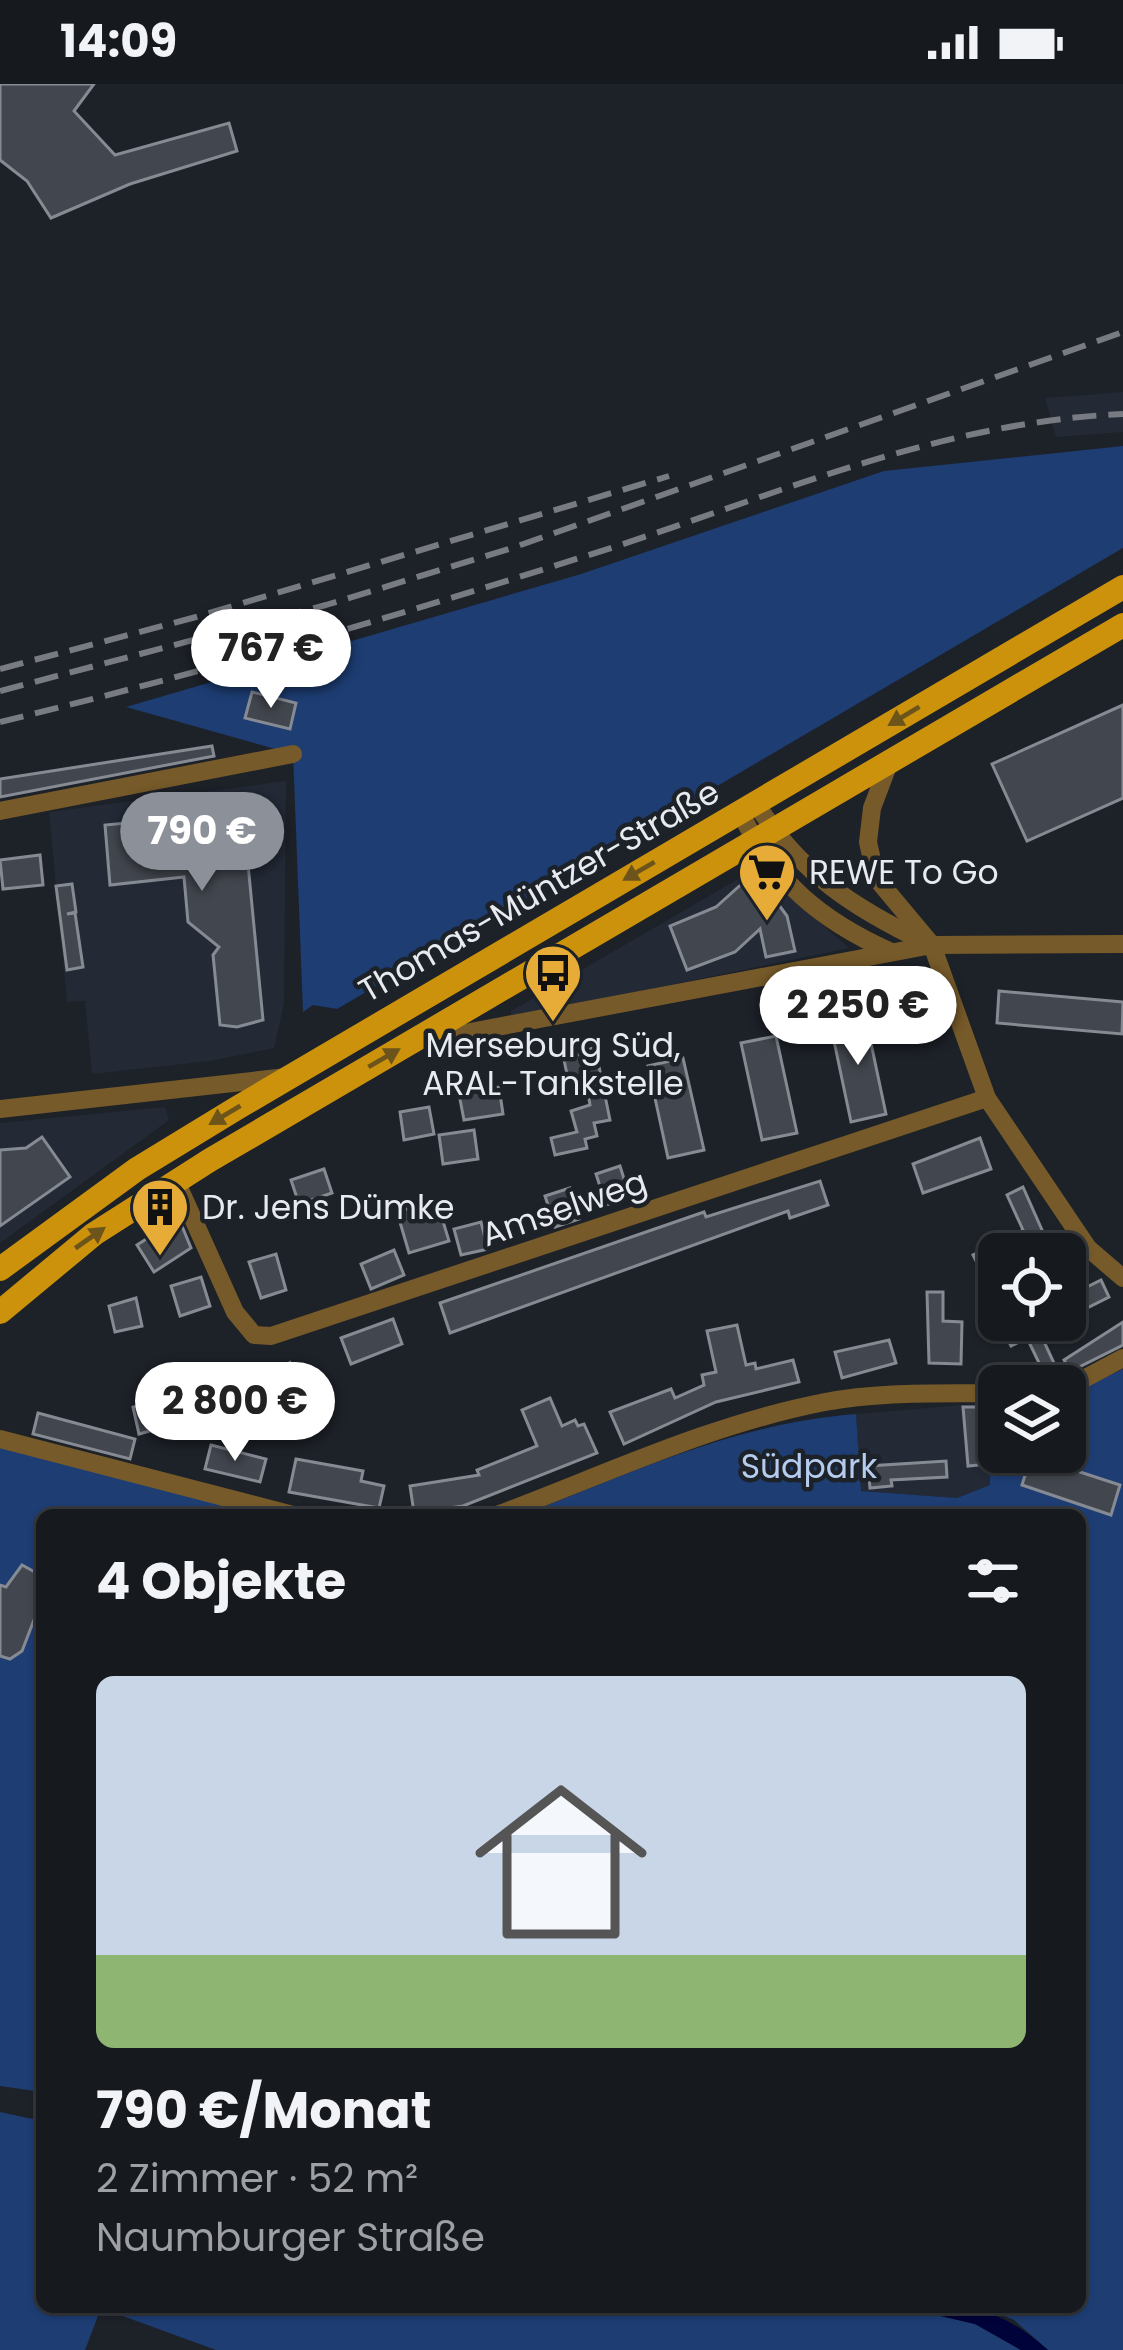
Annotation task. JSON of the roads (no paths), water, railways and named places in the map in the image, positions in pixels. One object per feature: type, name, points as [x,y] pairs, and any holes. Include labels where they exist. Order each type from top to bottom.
[{"type":"main road","name":"Thomas-Müntzer-Straße","points":[[0,1269],[136,1169],[1123,587]]},
{"type":"main road","name":"Thomas-Müntzer-Straße","points":[[0,1312],[94,1234],[181,1191],[433,1030],[1123,625]]},
{"type":"street","points":[[0,811],[293,754]]},
{"type":"street","points":[[889,763],[872,808],[868,842],[876,878],[932,945],[987,1098],[1088,1248],[1123,1278]]},
{"type":"street","points":[[748,808],[764,836],[773,871],[812,908],[889,951]]},
{"type":"street","points":[[764,836],[874,918],[932,945]]},
{"type":"street","points":[[433,1030],[465,1033],[932,945],[1123,944]]},
{"type":"street","points":[[0,1109],[293,1077]]},
{"type":"street","name":"Amselweg","points":[[181,1191],[235,1312],[254,1335],[271,1336],[987,1098]]},
{"type":"street","points":[[1086,1378],[1123,1358]]},
{"type":"street","points":[[513,1509],[731,1425],[827,1401],[892,1394],[978,1393]]},
{"type":"street","points":[[0,1439],[270,1509]]},
{"type":"railway","points":[[0,691],[326,605],[512,548],[1123,332]]},
{"type":"railway","points":[[0,722],[385,618],[927,445],[991,430],[1123,414]]},
{"type":"railway","points":[[0,669],[196,617],[669,476]]},
{"type":"place","name":"REWE To Go","points":[[767,923]]},
{"type":"place","name":"Merseburg Süd, ARAL-Tankstelle","points":[[553,1024]]},
{"type":"place","name":"Dr. Jens Dümke","points":[[160,1258]]},
{"type":"park label","name":"Südpark","points":[[809,1466]]}]
